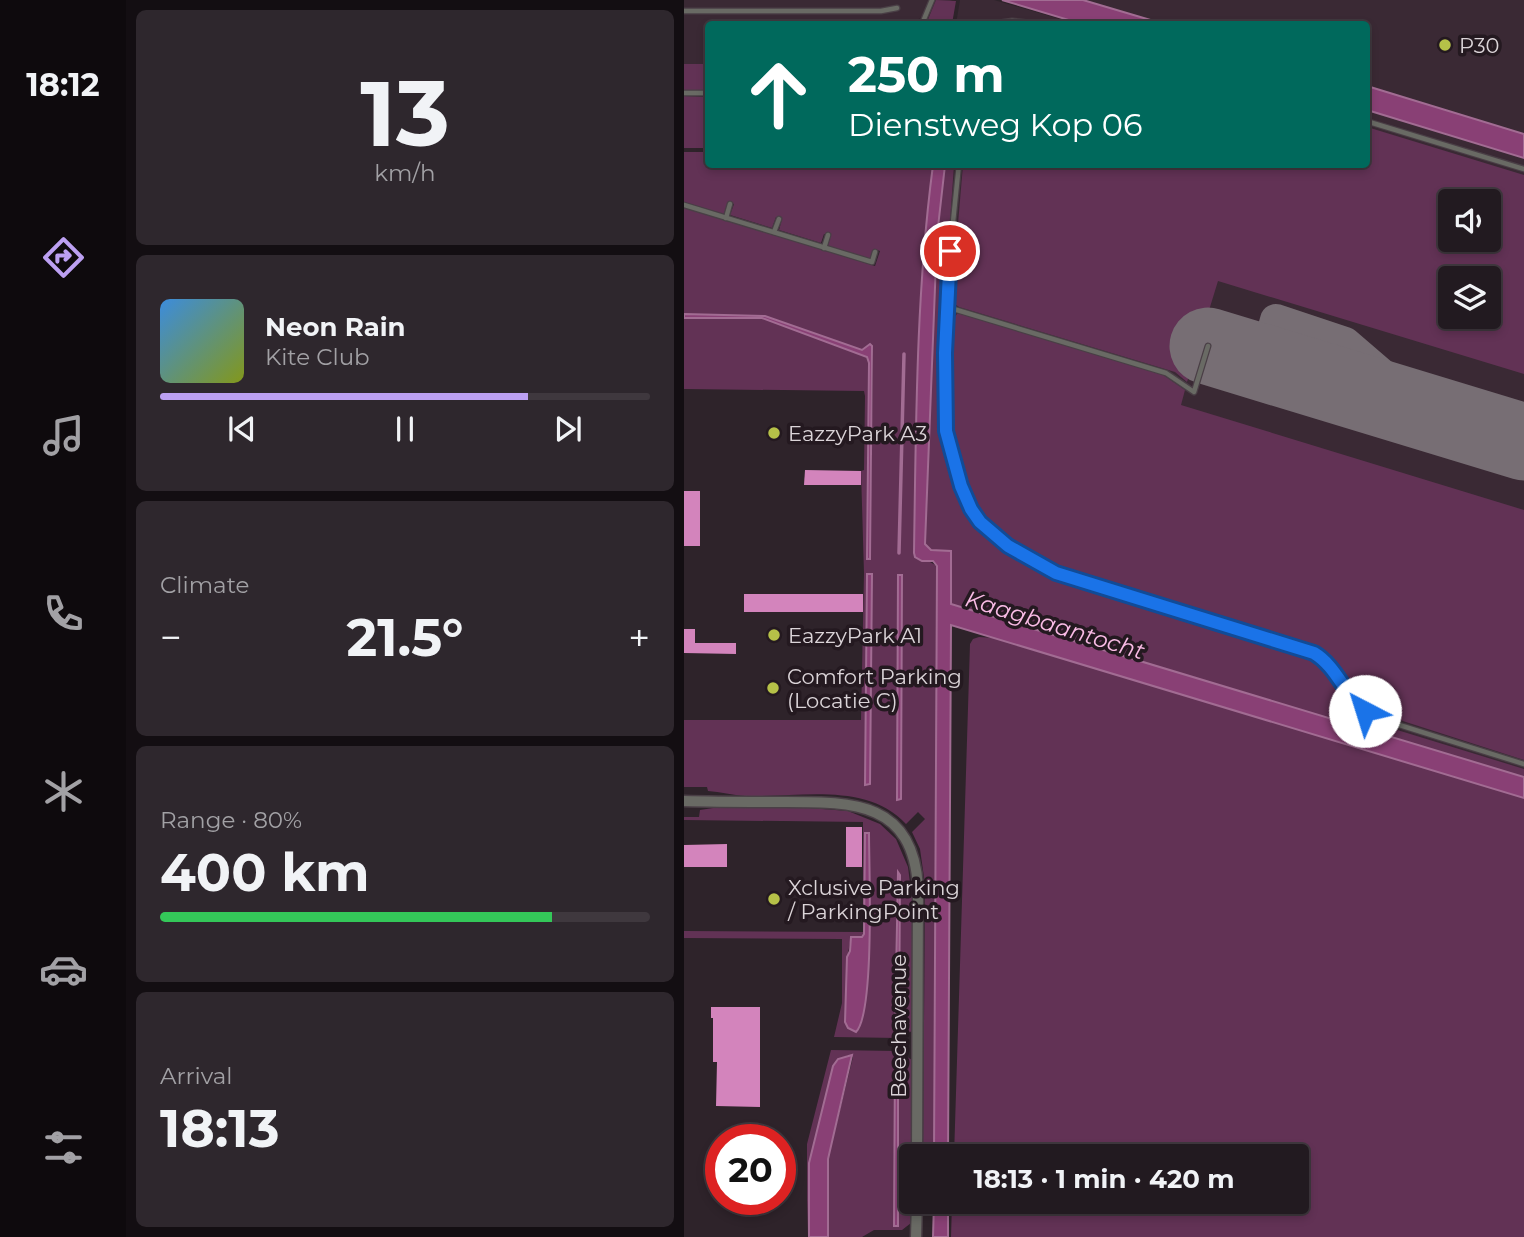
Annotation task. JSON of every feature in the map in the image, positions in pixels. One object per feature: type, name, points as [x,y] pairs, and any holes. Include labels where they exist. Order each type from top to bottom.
[{"type":"street","name":"Beechavenue","points":[[684,802],[828,802],[854,805],[885,816],[905,837],[915,861],[918,887],[917,1144]]},
{"type":"street","points":[[916,1237],[917,1214]]},
{"type":"lane","points":[[923,21],[931,3]]},
{"type":"lane","points":[[684,11],[881,11],[897,8]]},
{"type":"lane","points":[[684,93],[705,93]]},
{"type":"lane","points":[[1370,122],[1524,169]]},
{"type":"lane","points":[[959,168],[947,306],[944,382],[946,431],[952,460],[966,499],[985,527],[1021,555],[1056,573],[1314,653],[1330,666],[1357,705],[1377,718],[1524,764]]},
{"type":"lane","points":[[726,218],[731,204]]},
{"type":"lane","points":[[684,205],[872,262],[875,252]]},
{"type":"lane","points":[[774,232],[779,219]]},
{"type":"lane","points":[[824,248],[828,235]]},
{"type":"lane","points":[[947,306],[1166,373],[1194,392],[1208,346]]},
{"type":"shaded area","points":[[684,0],[952,0],[915,21],[705,21],[705,70],[684,70]]},
{"type":"shaded area","points":[[936,0],[956,1],[953,21],[927,21]]},
{"type":"shaded area","points":[[960,0],[994,0],[1067,21],[956,21]]},
{"type":"shaded area","points":[[1002,0],[1083,0],[1154,21],[1072,21]]},
{"type":"shaded area","name":"P30","points":[[1067,0],[1524,0],[1524,137],[1370,91],[1370,21],[1138,21]]},
{"type":"shaded area","points":[[684,64],[705,64],[705,91],[684,91]]},
{"type":"shaded area","points":[[1370,87],[1524,134],[1524,158],[1370,111]]},
{"type":"shaded area","points":[[684,96],[705,97],[705,148],[684,148]]},
{"type":"shaded area","points":[[1370,111],[1524,157],[1524,777],[951,604],[925,256],[937,168],[1370,168]]},
{"type":"shaded area","points":[[1370,128],[1524,175],[1524,374],[1218,281],[1187,382],[1175,372],[953,303],[963,168],[1370,168]]},
{"type":"shaded area","points":[[684,152],[705,152],[705,168],[933,168],[920,310],[914,553],[937,566],[934,1144],[923,1144],[925,884],[920,849],[912,832],[925,819],[918,812],[906,824],[890,811],[851,797],[809,794],[745,796],[708,791],[707,787],[684,787],[684,720],[861,720],[864,573],[861,471],[864,470],[864,391],[684,389],[684,318],[762,318],[867,357],[868,559],[873,350],[862,350],[765,316],[684,314],[684,207],[875,266],[880,251],[874,249],[870,259],[828,246],[830,235],[824,234],[821,243],[779,230],[782,219],[776,217],[772,228],[730,215],[734,204],[728,202],[724,214],[684,202]],"holes":[[[871,574],[870,784],[866,785],[867,575]],[[899,575],[902,575],[900,799],[897,800]]]},
{"type":"shaded area","points":[[933,168],[945,168],[937,236],[925,544],[931,550],[951,551],[951,604],[1524,777],[1524,798],[951,625],[948,1144],[934,1144],[937,566],[933,561],[922,561],[915,557],[914,553],[916,407],[923,261]]},
{"type":"shaded area","points":[[945,168],[954,168],[941,350],[941,417],[949,464],[964,504],[988,537],[1012,555],[1058,579],[1309,657],[1326,672],[1351,707],[1368,721],[1524,769],[1524,777],[951,604],[951,551],[931,550],[925,544],[937,236]]},
{"type":"shaded area","points":[[684,314],[765,316],[862,350],[870,344],[872,346],[870,559],[867,559],[867,357],[762,318],[684,318]]},
{"type":"shaded area","points":[[957,314],[1162,374],[1185,390],[1181,405],[1524,510],[1524,760],[1378,713],[1354,693],[1333,661],[1315,648],[1057,570],[1019,550],[991,525],[972,498],[959,467],[950,398],[951,321]]},
{"type":"shaded area","points":[[867,574],[872,574],[870,784],[865,785]]},
{"type":"shaded area","points":[[898,575],[902,575],[901,799],[897,800]]},
{"type":"shaded area","points":[[996,638],[1524,798],[1524,1237],[951,1237],[952,1214],[1309,1214],[1309,1144],[954,1144],[970,644],[973,639]]},
{"type":"shaded area","points":[[810,808],[848,811],[880,824],[896,839],[908,867],[912,899],[912,1031],[898,1038],[834,1037],[842,1003],[842,939],[684,938],[684,931],[863,932],[863,822],[684,820],[684,817],[699,817],[700,810]],"holes":[[[865,833],[869,833],[866,1000],[857,1032],[845,1022],[847,959],[851,937],[862,937],[864,934]]]},
{"type":"shaded area","points":[[865,833],[869,833],[868,970],[862,1019],[856,1032],[848,1028],[845,1022],[847,957],[851,937],[862,937],[864,934]]},
{"type":"shaded area","points":[[898,872],[900,875],[899,1031],[895,1030]]},
{"type":"shaded area","points":[[831,1050],[898,1051],[912,1060],[911,1144],[899,1144],[899,1214],[911,1214],[911,1223],[902,1230],[874,1230],[862,1237],[828,1237],[828,1159],[853,1057],[849,1055],[838,1059],[833,1066],[809,1163],[807,1237],[807,1144]],"holes":[[[898,1055],[897,1226],[894,1225],[895,1056]]]},
{"type":"shaded area","points":[[852,1055],[828,1159],[828,1237],[809,1237],[809,1163],[833,1066],[838,1059]]},
{"type":"shaded area","points":[[898,1055],[898,1226],[894,1226],[895,1056]]},
{"type":"shaded area","points":[[934,1214],[948,1214],[948,1237],[933,1237]]},
{"type":"building","points":[[805,470],[861,471],[861,485],[804,485]]},
{"type":"building","points":[[684,491],[700,491],[700,546],[684,546]]},
{"type":"building","points":[[744,594],[863,594],[863,612],[744,612]]},
{"type":"building","points":[[684,629],[695,629],[695,643],[736,643],[736,654],[684,653]]},
{"type":"building","points":[[846,827],[862,827],[862,867],[846,867]]},
{"type":"building","points":[[727,844],[727,867],[684,867],[684,845]]},
{"type":"building","points":[[711,1007],[760,1007],[760,1107],[716,1106],[717,1062],[713,1062]]},
{"type":"waterway","points":[[899,553],[904,354]]},
{"type":"taxiway","points":[[1264,363],[1276,320],[1345,343],[1416,404],[1441,417]]},
{"type":"runway","points":[[1208,346],[1524,442]]},
{"type":"place","name":"P30","points":[[1445,45]]},
{"type":"place","name":"EazzyPark A3","points":[[774,433]]},
{"type":"place","name":"EazzyPark A1","points":[[774,635]]},
{"type":"place","name":"Comfort Parking (Locatie C)","points":[[773,688]]},
{"type":"place","name":"Xclusive Parking / ParkingPoint","points":[[774,899]]},
{"type":"route","points":[[950,251],[945,353],[946,431],[961,486],[980,522],[1008,546],[1056,573],[1314,653],[1330,666],[1349,695],[1365,711]]},
{"type":"water label","name":"Kaagbaantocht","points":[[1055,625]]}]
